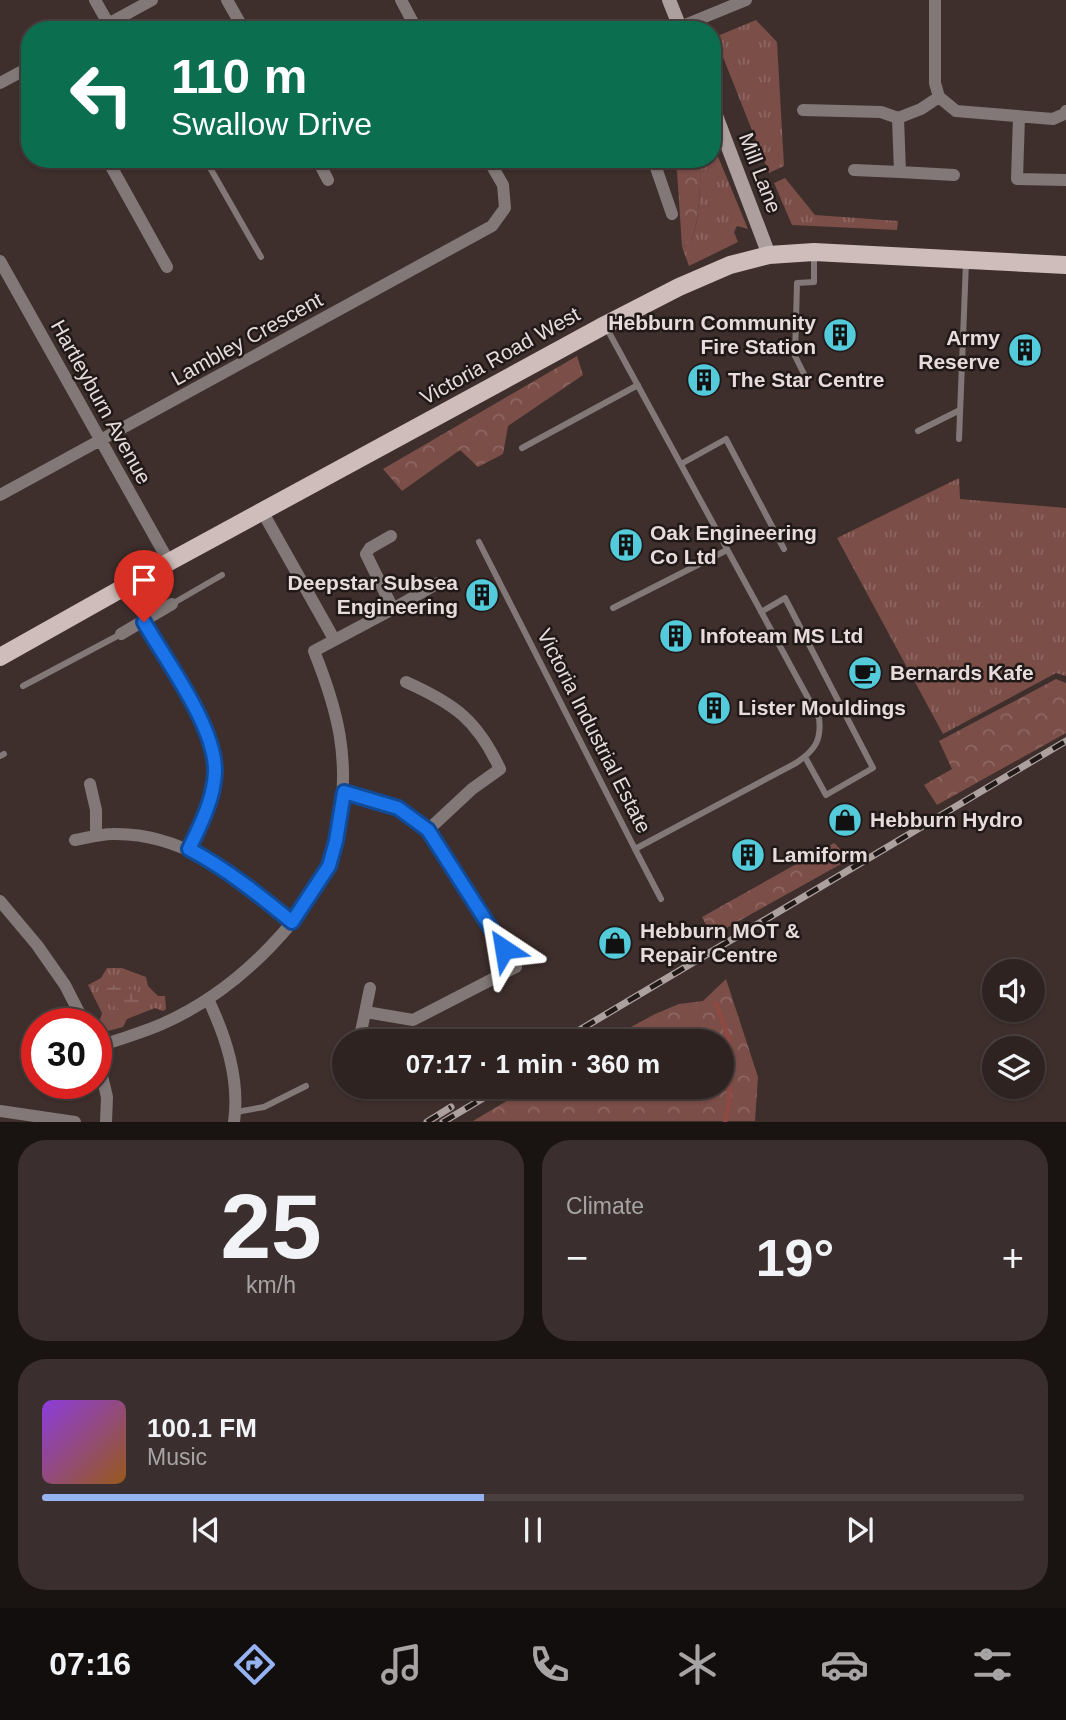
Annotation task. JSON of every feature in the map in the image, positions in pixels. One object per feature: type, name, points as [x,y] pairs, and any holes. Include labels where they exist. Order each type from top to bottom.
[{"type":"main road","points":[[669,0],[678,21]]},
{"type":"main road","name":"Mill Lane","points":[[721,129],[769,255]]},
{"type":"main road","name":"Victoria Road West","points":[[0,657],[169,562],[606,325],[679,287],[730,265],[769,255],[814,252],[1066,265]]},
{"type":"street","points":[[95,0],[101,21]]},
{"type":"street","points":[[114,21],[152,0]]},
{"type":"street","points":[[227,0],[239,21]]},
{"type":"street","points":[[401,0],[412,21]]},
{"type":"street","points":[[697,21],[746,0]]},
{"type":"street","points":[[935,0],[935,83],[939,97],[956,111],[1060,119],[1066,111]]},
{"type":"street","points":[[0,83],[21,72]]},
{"type":"street","points":[[803,110],[881,112],[898,118],[921,109],[939,97]]},
{"type":"street","points":[[1019,116],[1017,179],[1066,180]]},
{"type":"street","points":[[898,118],[900,172]]},
{"type":"street","points":[[112,168],[166,267]]},
{"type":"street","points":[[322,168],[328,180]]},
{"type":"street","name":"Lambley Crescent","points":[[0,495],[492,226],[505,208],[503,185],[493,168]]},
{"type":"street","points":[[656,168],[672,214]]},
{"type":"street","points":[[854,170],[954,176]]},
{"type":"street","name":"Hartleyburn Avenue","points":[[0,261],[169,562]]},
{"type":"street","points":[[262,512],[334,639]]},
{"type":"street","points":[[391,537],[370,548],[366,554],[393,609]]},
{"type":"street","points":[[112,1043],[162,1024],[208,999],[238,978],[292,922],[329,866],[344,792],[340,731],[331,693],[314,651],[438,583]]},
{"type":"street","points":[[121,634],[172,604]]},
{"type":"street","points":[[144,622],[209,737],[215,772],[205,815],[189,849]]},
{"type":"street","points":[[406,682],[458,709],[488,742],[500,769],[472,789],[428,830]]},
{"type":"street","points":[[90,784],[96,810],[96,836]]},
{"type":"street","points":[[344,792],[398,808],[428,830],[516,967],[413,1020],[366,1012]]},
{"type":"street","points":[[75,840],[112,834],[147,837],[178,844],[208,859],[245,884],[292,922]]},
{"type":"street","points":[[0,901],[65,985],[77,1008]]},
{"type":"street","points":[[362,1029],[370,988]]},
{"type":"street","points":[[208,999],[223,1032],[232,1069],[235,1117]]},
{"type":"street","points":[[106,1122],[107,1099]]},
{"type":"street","points":[[0,1111],[75,1122]]},
{"type":"lane","points":[[210,168],[261,257]]},
{"type":"lane","points":[[806,378],[795,356],[797,283],[814,282],[814,252]]},
{"type":"lane","points":[[959,439],[967,260]]},
{"type":"lane","points":[[606,325],[727,550],[819,718],[821,732],[817,745],[805,757],[826,795],[873,768],[785,598],[761,612]]},
{"type":"lane","points":[[522,448],[638,385]]},
{"type":"lane","points":[[918,431],[960,410]]},
{"type":"lane","points":[[681,464],[726,439],[784,549]]},
{"type":"lane","name":"Victoria Industrial Estate","points":[[479,542],[635,849],[805,757]]},
{"type":"lane","points":[[613,608],[727,550]]},
{"type":"lane","points":[[172,604],[222,575]]},
{"type":"lane","points":[[23,686],[121,634]]},
{"type":"lane","points":[[635,849],[661,899]]},
{"type":"lane","points":[[235,1117],[264,1107],[306,1086]]},
{"type":"green space","points":[[756,20],[777,42],[784,166],[769,173],[721,52],[721,35]]},
{"type":"green space","points":[[721,164],[748,229],[737,226],[734,232],[738,242],[689,266],[682,247],[694,234],[700,168],[721,168]]},
{"type":"green space","points":[[675,168],[700,168],[694,234],[682,247]]},
{"type":"green space","points":[[785,178],[815,215],[898,221],[897,230],[792,225],[774,183]]},
{"type":"green space","points":[[577,356],[583,375],[508,426],[503,454],[478,467],[460,450],[402,491],[383,469]]},
{"type":"green space","points":[[959,478],[960,499],[1066,508],[1066,676],[1056,673],[943,734],[837,538]]},
{"type":"green space","points":[[1056,679],[1066,683],[1066,733],[937,805],[924,785],[952,769],[939,741]]},
{"type":"green space","points":[[834,843],[850,859],[712,936],[702,917]]},
{"type":"green space","points":[[107,968],[122,968],[146,977],[148,986],[158,996],[165,996],[166,1009],[163,1011],[155,1008],[127,1019],[123,1027],[112,1030],[112,1008],[100,1008],[88,985],[101,978]]},
{"type":"green space","points":[[726,979],[758,1077],[755,1121],[473,1121],[510,1099],[734,1099],[734,1029],[627,1029],[679,1004],[703,1001]]},
{"type":"green space","points":[[110,984],[135,990],[145,997],[141,1005],[125,1010],[113,1008],[106,991]]},
{"type":"waterway","points":[[716,1003],[729,1040],[729,1102],[725,1122]]},
{"type":"railway","points":[[581,1029],[1066,741]]},
{"type":"railway","points":[[443,1122],[482,1099]]},
{"type":"railway","points":[[427,1122],[451,1107]]},
{"type":"place","name":"Hebburn Community Fire Station","points":[[840,335]]},
{"type":"place","name":"Army Reserve","points":[[1025,350]]},
{"type":"place","name":"The Star Centre","points":[[704,380]]},
{"type":"place","name":"Oak Engineering Co Ltd","points":[[626,545]]},
{"type":"place","name":"Deepstar Subsea Engineering","points":[[482,595]]},
{"type":"place","name":"Infoteam MS Ltd","points":[[676,636]]},
{"type":"place","name":"Bernards Kafe","points":[[865,673]]},
{"type":"place","name":"Lister Mouldings","points":[[714,708]]},
{"type":"place","name":"Hebburn Hydro","points":[[845,820]]},
{"type":"place","name":"Lamiform","points":[[748,855]]},
{"type":"place","name":"Hebburn MOT & Repair Centre","points":[[615,943]]},
{"type":"route","points":[[144,622],[209,737],[215,772],[205,815],[189,849],[245,884],[292,922],[329,866],[344,792],[398,808],[428,830],[504,949]]}]
